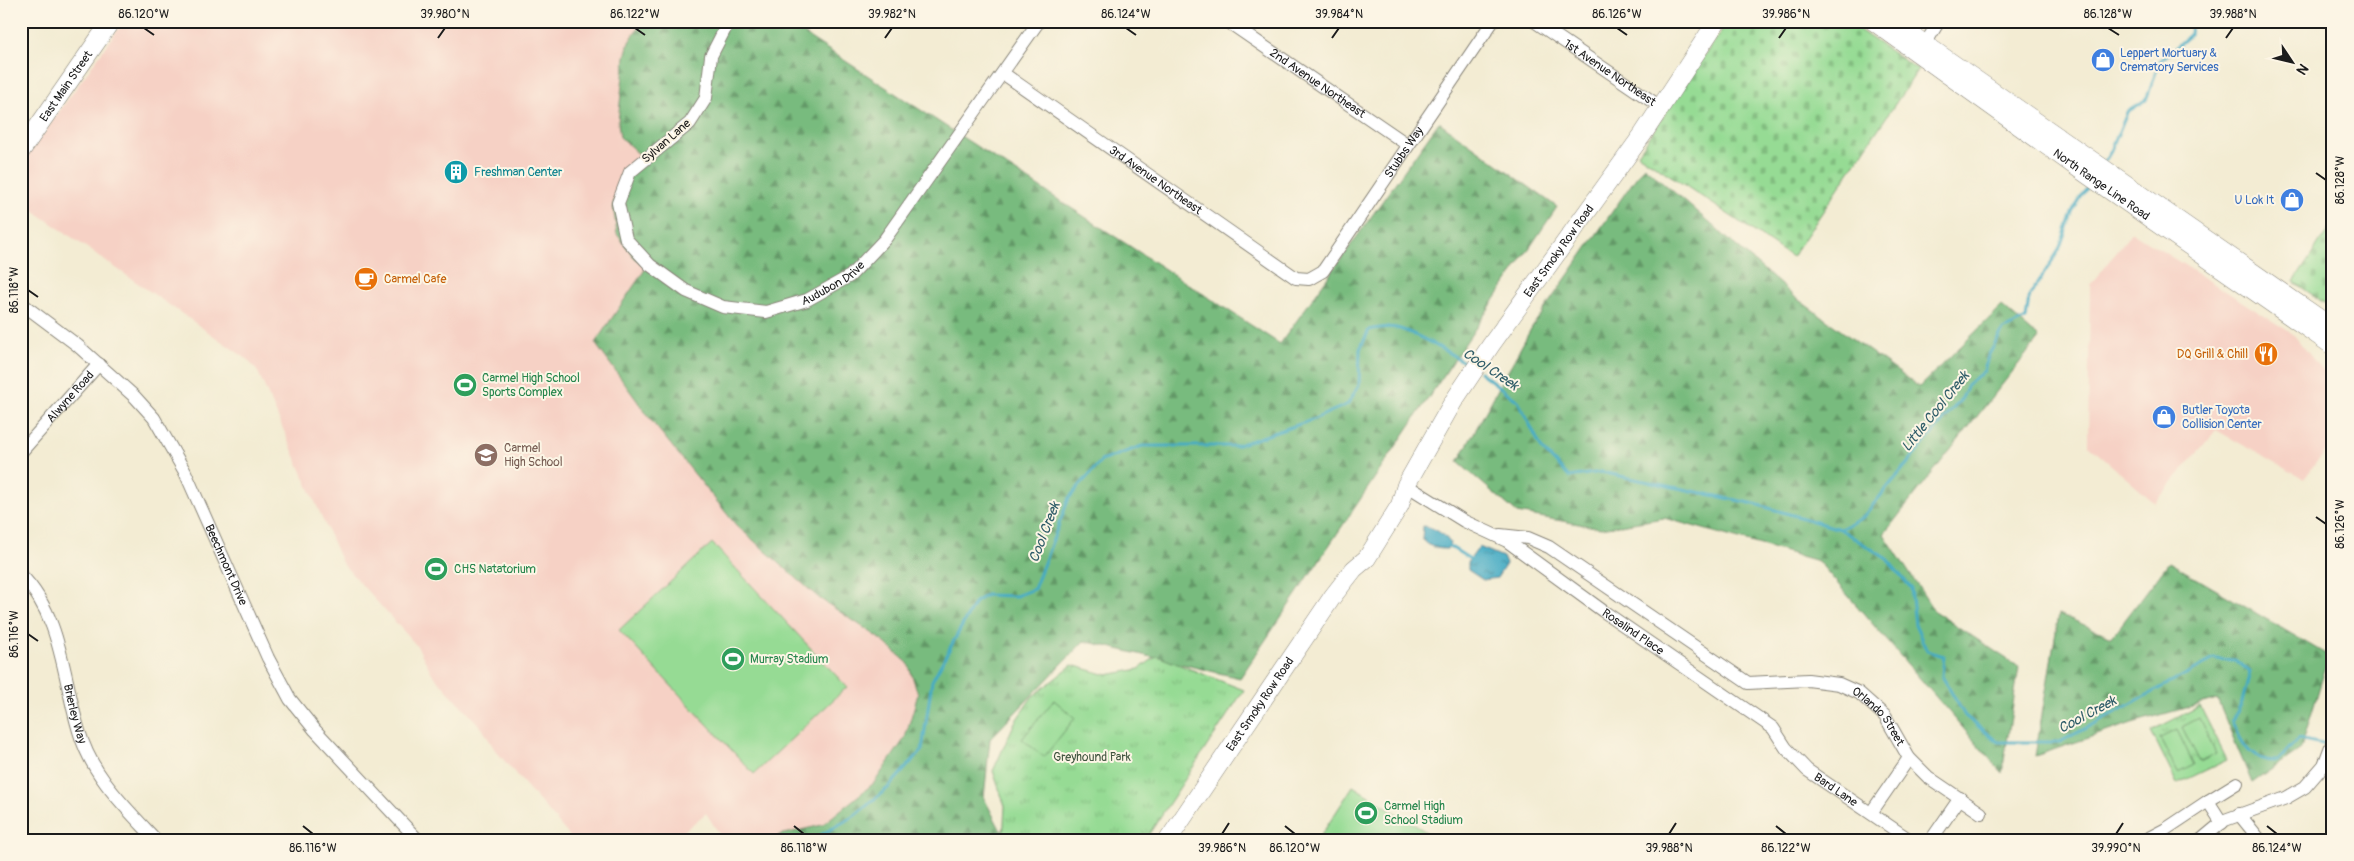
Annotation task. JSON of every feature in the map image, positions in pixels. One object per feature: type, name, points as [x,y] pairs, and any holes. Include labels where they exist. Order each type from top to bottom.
[{"type":"main road","name":"East Main Street","points":[[21,136],[102,21]]},
{"type":"main road","name":"East Main Street","points":[[21,152],[111,21]]},
{"type":"main road","name":"East Smoky Row Road","points":[[1168,840],[1255,710],[1354,569],[1367,558],[1400,505],[1406,485],[1453,402],[1491,345],[1662,108],[1717,21]]},
{"type":"main road","name":"North Range Line Road","points":[[1873,21],[1923,48]]},
{"type":"main road","name":"North Range Line Road","points":[[1892,21],[1923,48],[2333,346]]},
{"type":"main road","name":"North Range Line Road","points":[[2120,190],[2143,196],[2333,328]]},
{"type":"street","name":"Sylvan Lane","points":[[618,203],[630,172],[690,123],[706,98],[711,56],[728,21]]},
{"type":"street","name":"Audubon Drive","points":[[618,203],[626,239],[650,265],[686,290],[723,307],[766,312],[807,300],[850,276],[885,239],[1004,74],[1039,21]]},
{"type":"street","name":"2nd Avenue Northeast","points":[[1227,21],[1408,145]]},
{"type":"street","name":"Stubbs Way","points":[[1309,279],[1322,271],[1494,21]]},
{"type":"street","name":"1st Avenue Northeast","points":[[1534,21],[1662,108]]},
{"type":"street","points":[[1923,48],[1939,21]]},
{"type":"street","name":"3rd Avenue Northeast","points":[[1004,74],[1296,278],[1309,279]]},
{"type":"street","name":"Beechmont Drive","points":[[21,304],[99,364],[135,397],[154,418],[186,472],[268,658],[290,698],[315,730],[418,840]]},
{"type":"street","name":"Alwyne Road","points":[[21,452],[99,364]]},
{"type":"street","name":"Rosalind Place","points":[[1406,485],[1432,503],[1507,541],[1603,611],[1773,728]]},
{"type":"street","name":"Rosalind Place","points":[[1494,535],[1528,538],[1549,547],[1748,683]]},
{"type":"street","name":"Brierley Way","points":[[21,575],[35,592],[47,612],[54,632],[79,732],[89,757],[101,779],[116,798],[156,840]]},
{"type":"street","name":"Orlando Street","points":[[1748,683],[1808,680],[1839,684],[1859,693],[1886,716],[1910,758],[1928,777],[1981,814]]},
{"type":"street","name":"Bard Lane","points":[[1773,728],[1786,748],[1807,770],[1910,840]]},
{"type":"street","points":[[2201,840],[2222,823],[2239,814],[2297,793],[2312,780],[2324,765],[2333,742]]},
{"type":"street","points":[[1870,813],[1910,758]]},
{"type":"street","points":[[2145,840],[2166,829],[2237,782]]},
{"type":"street","points":[[1931,840],[1960,798]]},
{"type":"street","points":[[2208,801],[2222,823]]},
{"type":"street","points":[[2239,814],[2260,840]]},
{"type":"shaded area","name":"Carmel High School","points":[[124,21],[643,21],[629,42],[618,122],[620,137],[640,155],[622,176],[647,268],[736,525],[819,598],[878,637],[908,663],[918,694],[905,738],[874,783],[822,825],[780,835],[773,840],[723,840],[706,813],[673,840],[573,840],[495,750],[482,728],[433,675],[417,646],[342,563],[258,372],[247,359],[21,202],[21,165]]},
{"type":"shaded area","points":[[2132,232],[2293,334],[2333,384],[2333,440],[2304,479],[2216,430],[2155,503],[2088,445],[2090,285]]},
{"type":"green space","points":[[643,21],[784,21],[1280,344],[1439,122],[1557,207],[1240,678],[1084,641],[990,739],[984,798],[1001,831],[1097,797],[1066,840],[773,840],[780,835],[822,825],[874,783],[905,738],[918,694],[908,663],[878,637],[819,598],[736,525],[654,424],[595,343],[646,268],[634,257],[617,234],[613,205],[622,176],[640,155],[620,137],[618,122],[625,57],[629,42]]},
{"type":"green space","points":[[1728,21],[1846,21],[1918,70],[1792,257],[1638,154]]},
{"type":"green space","points":[[1644,166],[1796,298],[1919,387],[2002,306],[2039,338],[1884,534],[1934,611],[2019,667],[2002,773],[1818,561],[1664,518],[1601,528],[1517,513],[1458,462],[1532,327]]},
{"type":"green space","points":[[2333,222],[2333,309],[2294,282]]},
{"type":"green space","name":"Murray Stadium","points":[[712,543],[847,687],[754,774],[619,630]]},
{"type":"green space","points":[[2169,562],[2329,656],[2301,749],[2252,783],[2217,699],[2132,723],[2035,756],[2059,614],[2112,637]]},
{"type":"green space","name":"Greyhound Park","points":[[1157,656],[1244,690],[1145,840],[1003,840],[1005,806],[993,771],[1015,722],[1032,697],[1072,665],[1107,675],[1139,669]]},
{"type":"green space","points":[[1054,700],[1075,718],[1044,757],[1022,739]]},
{"type":"green space","points":[[2200,706],[2227,760],[2177,784],[2151,731]]},
{"type":"green space","points":[[2199,718],[2216,754],[2200,762],[2182,727]]},
{"type":"green space","points":[[2177,730],[2194,765],[2178,773],[2160,738]]},
{"type":"green space","name":"Carmel High School Stadium","points":[[1353,786],[1439,840],[1318,840]]},
{"type":"water","points":[[1423,526],[1427,526],[1442,534],[1450,543],[1447,549],[1433,547],[1422,539]]},
{"type":"water","points":[[1479,547],[1503,557],[1506,564],[1497,578],[1483,580],[1468,570],[1468,562]]},
{"type":"waterway","name":"Little Cool Creek","points":[[2105,161],[2127,112],[2146,100],[2160,61],[2190,35],[2191,21]]},
{"type":"waterway","name":"Little Cool Creek","points":[[1840,529],[1862,518],[1962,398],[1968,384],[1984,371],[1988,356],[2003,330],[2026,319],[2029,297],[2059,250],[2073,210],[2090,183]]},
{"type":"waterway","name":"Cool Creek","points":[[812,840],[854,816],[888,788],[922,750],[932,681],[975,602],[986,595],[1016,596],[1034,589],[1069,498],[1101,461],[1142,446],[1235,446],[1312,420],[1348,404],[1359,385],[1360,349],[1369,330],[1389,327],[1404,330],[1434,344],[1470,366]]},
{"type":"waterway","name":"Cool Creek","points":[[1480,372],[1518,401],[1542,449],[1569,477],[1601,472],[1755,504],[1840,529],[1887,559],[1911,588],[1915,625],[1927,651],[1944,656],[1942,676],[1965,716],[1998,742],[2060,742],[2214,659],[2236,660],[2250,672],[2242,702],[2232,722],[2240,738],[2254,755],[2268,761],[2278,761],[2298,739],[2327,745]]},
{"type":"waterway","points":[[1449,546],[1470,559]]},
{"type":"place","name":"Leppert Mortuary & Crematory Services","points":[[2103,60]]},
{"type":"place","name":"Freshman Center","points":[[456,172]]},
{"type":"place","name":"U Lok It","points":[[2292,200]]},
{"type":"place","name":"Carmel Cafe","points":[[366,279]]},
{"type":"place","name":"DQ Grill & Chill","points":[[2266,354]]},
{"type":"place","name":"Carmel High School Sports Complex","points":[[465,385]]},
{"type":"place","name":"Butler Toyota Collision Center","points":[[2164,417]]},
{"type":"place","name":"Carmel High School","points":[[486,455]]},
{"type":"place","name":"CHS Natatorium","points":[[436,569]]},
{"type":"place","name":"Murray Stadium","points":[[733,659]]},
{"type":"place","name":"Carmel High School Stadium","points":[[1366,813]]}]
